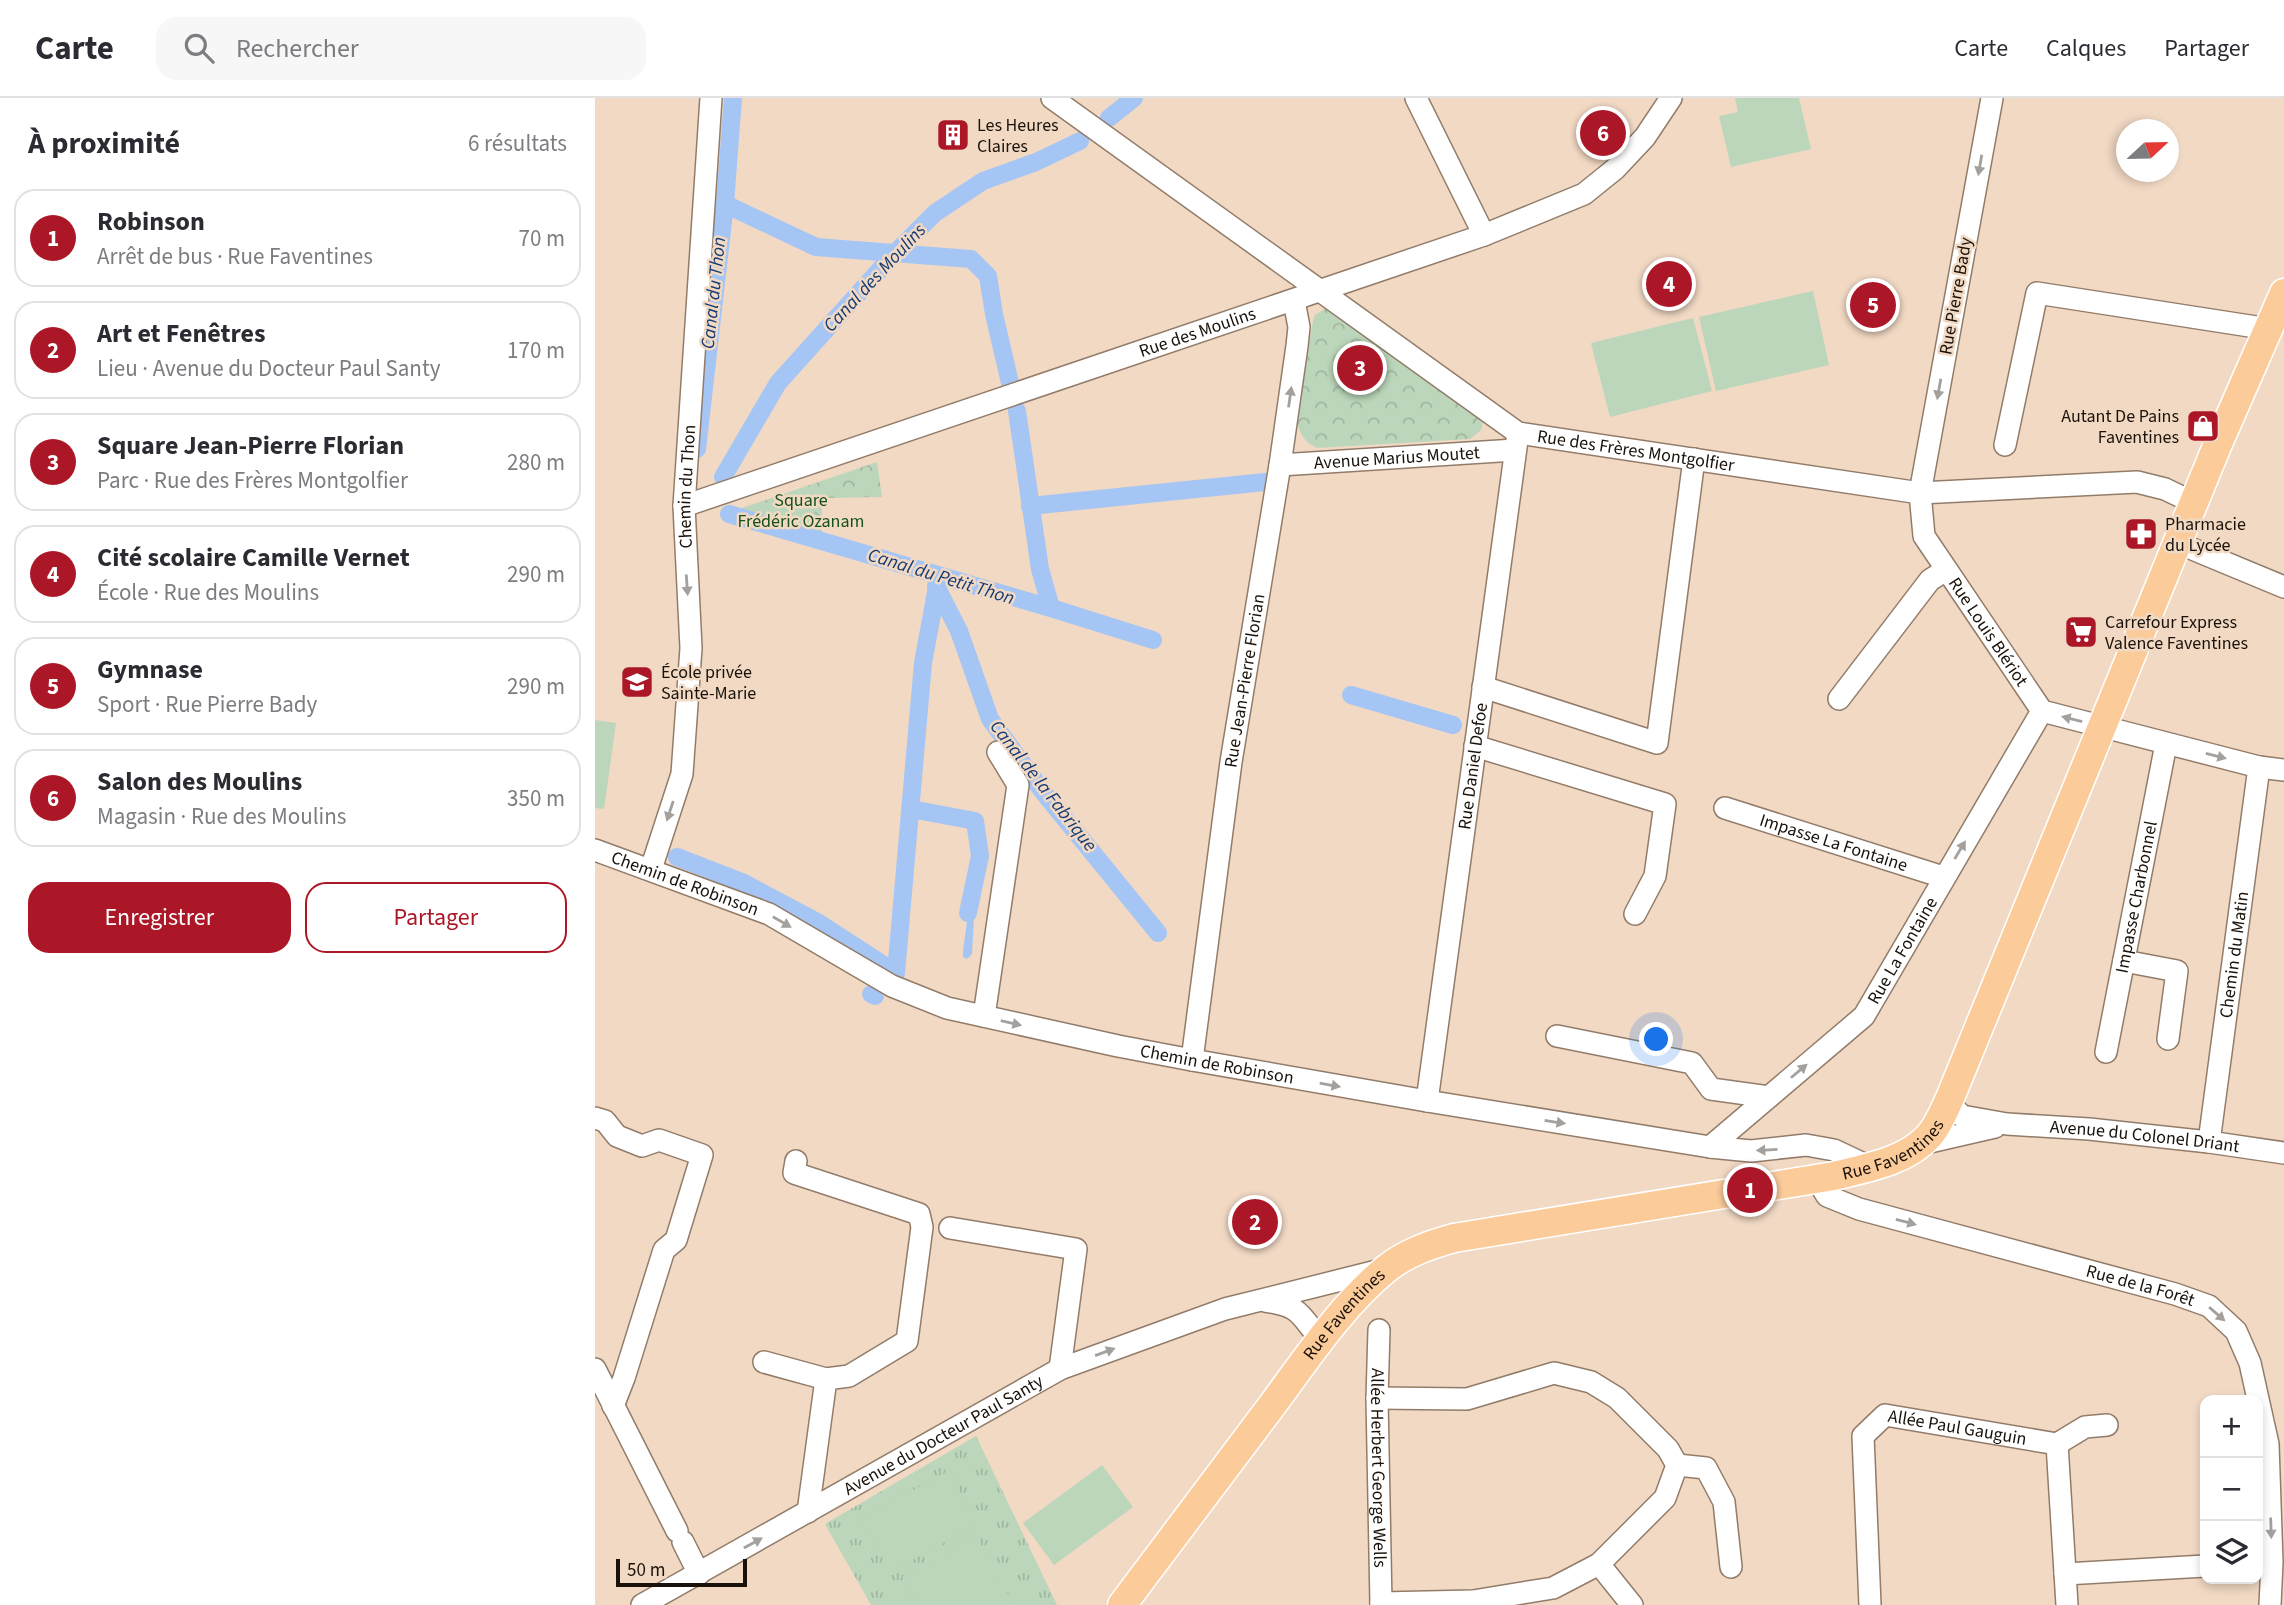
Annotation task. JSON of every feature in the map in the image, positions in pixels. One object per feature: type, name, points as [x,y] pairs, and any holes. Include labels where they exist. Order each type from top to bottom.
[{"type":"main road","name":"Rue Faventines","points":[[1122,1605],[1321,1339],[1387,1268],[1426,1246],[1454,1238],[1817,1180],[1870,1167],[1904,1155],[1921,1144],[1939,1121],[1950,1098],[2217,446],[2284,293]]},
{"type":"street","name":"Chemin du Thon","points":[[651,869],[682,774],[691,648],[684,512],[711,98]]},
{"type":"street","name":"Rue des Frères Montgolfier","points":[[1052,98],[1323,291],[1516,442],[1694,459],[1920,494],[2137,482],[2165,489],[2194,503]]},
{"type":"street","points":[[1416,98],[1483,236]]},
{"type":"street","name":"Rue des Moulins","points":[[684,512],[1483,236],[1584,194],[1615,169],[1645,137],[1671,98]]},
{"type":"street","name":"Rue Pierre Bady","points":[[1920,494],[1992,98]]},
{"type":"street","points":[[2004,445],[2037,293],[2269,329]]},
{"type":"street","name":"Rue Jean-Pierre Florian","points":[[1192,1060],[1231,762],[1280,465],[1299,327],[1294,301]]},
{"type":"street","name":"Avenue Marius Moutet","points":[[1280,465],[1516,442]]},
{"type":"street","name":"Rue Daniel Defoe","points":[[1427,1101],[1516,442]]},
{"type":"street","points":[[1483,687],[1657,743],[1694,459]]},
{"type":"street","name":"Rue Louis Blériot","points":[[1920,494],[1924,536],[2042,711]]},
{"type":"street","points":[[2178,542],[2284,587]]},
{"type":"street","points":[[1839,698],[1930,580],[1946,569]]},
{"type":"street","points":[[2042,711],[2259,767],[2284,770]]},
{"type":"street","name":"Rue La Fontaine","points":[[1710,1147],[1864,1016],[2042,711]]},
{"type":"street","name":"Impasse Charbonnel","points":[[2106,1052],[2166,744]]},
{"type":"street","points":[[1475,747],[1665,804],[1655,876],[1635,914]]},
{"type":"street","points":[[984,1016],[1018,785],[998,752]]},
{"type":"street","name":"Chemin du Matin","points":[[2209,1142],[2259,767]]},
{"type":"street","name":"Impasse La Fontaine","points":[[1725,808],[1943,877]]},
{"type":"street","name":"Chemin de Robinson","points":[[595,850],[768,914],[893,986],[947,1008],[1192,1060],[1710,1147],[1751,1150],[1806,1145],[1834,1150],[1870,1167]]},
{"type":"street","points":[[2124,961],[2177,971],[2168,1039]]},
{"type":"street","points":[[1557,1036],[1692,1063],[1711,1088],[1769,1097]]},
{"type":"street","name":"Avenue du Colonel Driant","points":[[1950,1098],[1954,1108],[1962,1116],[2007,1124],[2089,1129],[2284,1153]]},
{"type":"street","points":[[595,1118],[605,1121],[617,1136],[642,1146],[659,1140],[702,1155],[675,1240],[664,1250],[613,1406]]},
{"type":"street","name":"Avenue du Colonel Driant","points":[[1921,1144],[2007,1124]]},
{"type":"street","points":[[764,1362],[825,1379],[849,1376],[907,1341],[922,1227],[919,1214],[794,1172],[796,1161]]},
{"type":"street","name":"Rue de la Forêt","points":[[1817,1180],[1827,1196],[1859,1209],[2175,1294],[2210,1306],[2236,1331],[2250,1363],[2268,1444],[2265,1562],[2270,1605]]},
{"type":"street","points":[[950,1228],[1076,1249],[1060,1368]]},
{"type":"street","name":"Avenue du Docteur Paul Santy","points":[[642,1605],[811,1517],[1060,1368],[1225,1309],[1387,1268]]},
{"type":"street","name":"Avenue du Docteur Paul Santy","points":[[1263,1301],[1286,1304],[1298,1311],[1321,1339]]},
{"type":"street","name":"Allée Herbert George Wells","points":[[1379,1330],[1377,1398],[1381,1604]]},
{"type":"street","points":[[595,1369],[699,1574]]},
{"type":"street","points":[[1377,1398],[1467,1399],[1554,1373],[1591,1382],[1617,1398],[1668,1449],[1677,1465],[1665,1498],[1599,1564],[1553,1588],[1472,1601],[1381,1604]]},
{"type":"street","points":[[811,1517],[825,1379]]},
{"type":"street","name":"Allée Paul Gauguin","points":[[1870,1605],[1863,1436],[1885,1415],[2057,1444]]},
{"type":"street","points":[[2067,1605],[2057,1444],[2085,1427],[2107,1425]]},
{"type":"street","points":[[1677,1465],[1706,1468],[1724,1502],[1731,1567]]},
{"type":"street","points":[[1599,1564],[1632,1605]]},
{"type":"street","points":[[2065,1574],[2200,1566]]},
{"type":"green space","points":[[1735,98],[1799,98],[1811,149],[1731,167],[1719,116],[1738,112]]},
{"type":"green space","points":[[1813,291],[1829,365],[1716,391],[1699,317]]},
{"type":"green space","points":[[1325,309],[1334,310],[1483,421],[1481,430],[1470,439],[1317,448],[1309,443],[1297,423],[1313,321],[1315,315]]},
{"type":"green space","points":[[1693,318],[1712,391],[1610,417],[1591,343]]},
{"type":"green space","name":"Square Frédéric Ozanam","points":[[877,462],[882,497],[822,498],[822,538],[733,511]]},
{"type":"green space","points":[[774,499],[813,499],[815,528],[773,514]]},
{"type":"green space","points":[[595,720],[616,723],[604,809],[595,808]]},
{"type":"green space","points":[[976,1436],[1057,1605],[871,1605],[825,1524]]},
{"type":"green space","points":[[1102,1465],[1133,1507],[1054,1565],[1023,1523]]},
{"type":"green space","points":[[948,1471],[977,1525],[890,1572],[861,1518]]},
{"type":"green space","points":[[975,1536],[1014,1605],[917,1605],[902,1577]]},
{"type":"water","points":[[967,911],[974,918],[972,954],[967,959],[963,957]]},
{"type":"waterway","name":"Canal du Thon","points":[[697,449],[725,204],[733,98]]},
{"type":"waterway","name":"Canal des Moulins","points":[[1109,118],[1134,98]]},
{"type":"waterway","name":"Canal des Moulins","points":[[723,477],[778,383],[894,254],[935,213],[983,181],[1036,162],[1080,141]]},
{"type":"waterway","points":[[725,204],[816,247],[971,259],[988,276],[1010,383]]},
{"type":"waterway","name":"Canal du Thon","points":[[1017,411],[1040,569],[1051,608]]},
{"type":"waterway","name":"Canal du Thon","points":[[1030,506],[1265,482]]},
{"type":"waterway","name":"Canal du Petit Thon","points":[[729,514],[1153,640]]},
{"type":"waterway","name":"Canal de la Fabrique","points":[[936,586],[959,631],[990,719],[1044,793],[1158,933]]},
{"type":"waterway","name":"Canal de la Fabrique","points":[[677,857],[744,883],[819,923],[896,973],[923,663],[937,587]]},
{"type":"waterway","name":"Canal du Petit Thon","points":[[1351,695],[1453,725]]},
{"type":"waterway","name":"Canal de la Fabrique","points":[[911,809],[975,821],[980,856],[968,913]]},
{"type":"waterway","name":"Canal de la Fabrique","points":[[871,994],[875,996]]},
{"type":"place","name":"Salon des Moulins","points":[[1603,133]]},
{"type":"place","name":"Les Heures Claires","points":[[953,135]]},
{"type":"place","name":"Cité scolaire Camille Vernet","points":[[1669,284]]},
{"type":"place","name":"Gymnase","points":[[1873,305]]},
{"type":"place","name":"Square Jean-Pierre Florian","points":[[1360,368]]},
{"type":"place","name":"Autant De Pains Faventines","points":[[2203,426]]},
{"type":"place","name":"Pharmacie du Lycée","points":[[2141,534]]},
{"type":"place","name":"Carrefour Express Valence Faventines","points":[[2081,632]]},
{"type":"place","name":"École privée Sainte-Marie","points":[[637,682]]},
{"type":"place","name":"Robinson","points":[[1750,1190]]},
{"type":"place","name":"Art et Fenêtres","points":[[1255,1222]]}]
